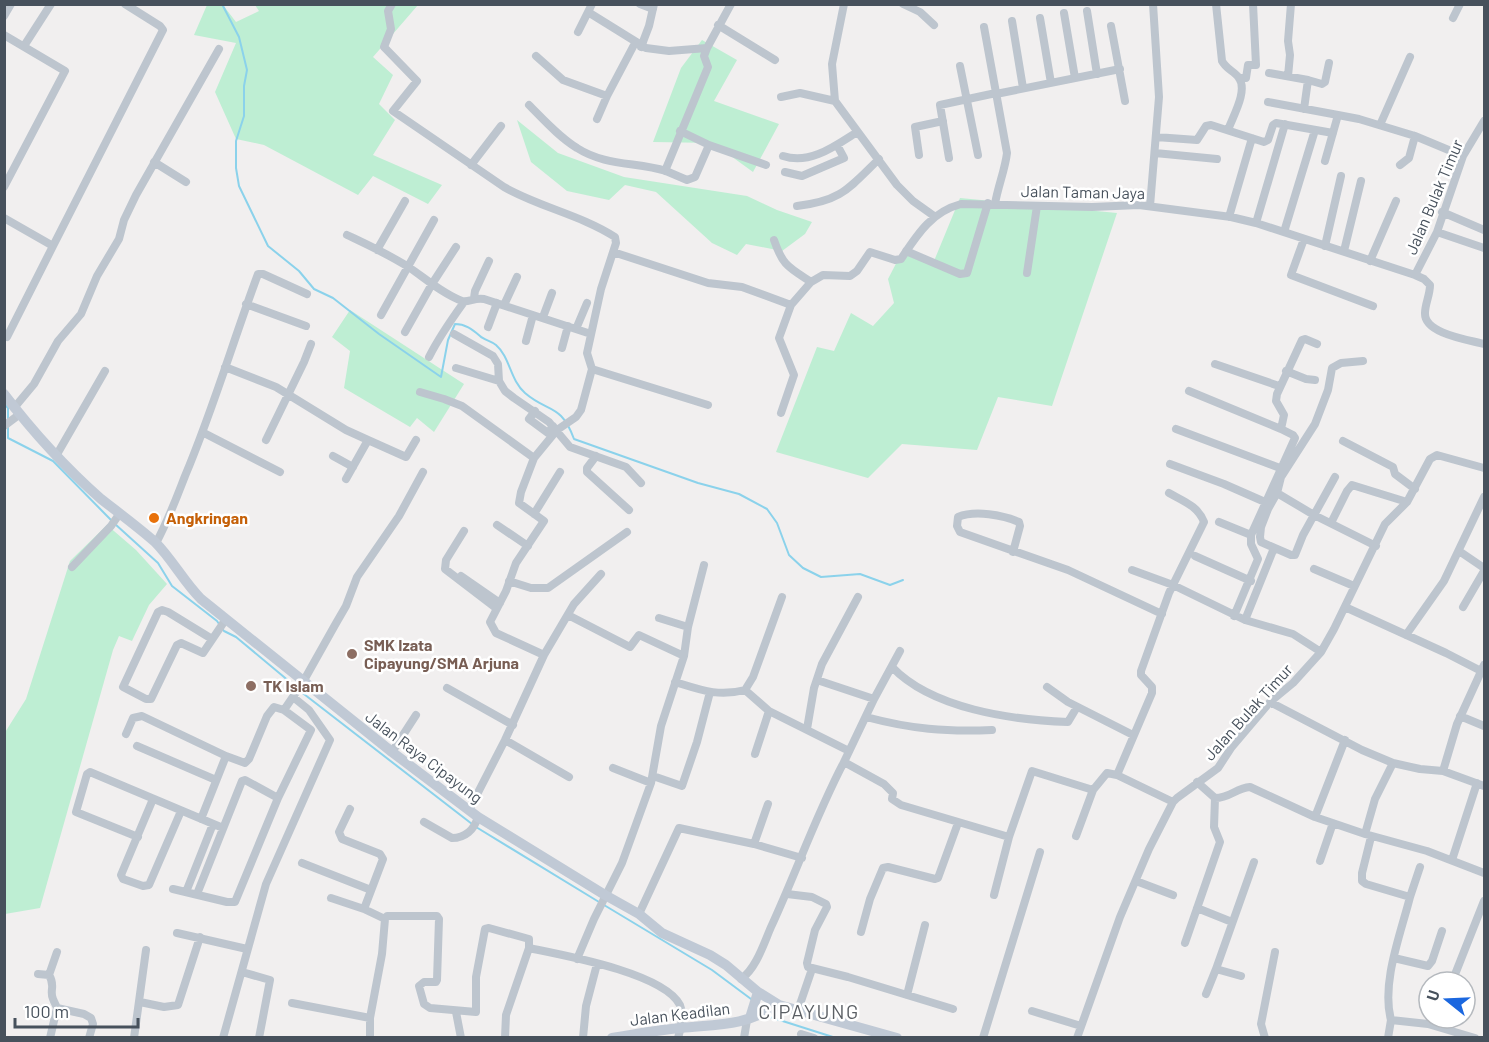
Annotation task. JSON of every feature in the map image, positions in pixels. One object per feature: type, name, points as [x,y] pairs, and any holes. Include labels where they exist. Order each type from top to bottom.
[{"type":"main road","name":"Jalan Raya Cipayung","points":[[4,394],[12,417],[100,497],[116,520],[156,543],[188,586],[223,625],[475,816],[605,897],[639,914],[662,933],[710,954],[726,965],[757,995],[775,1007],[798,1010],[897,1038]]},
{"type":"main road","name":"Jalan Keadilan","points":[[752,1016],[757,995]]},
{"type":"main road","name":"Jalan Keadilan","points":[[612,1038],[679,1033],[734,1024],[775,1007]]},
{"type":"street","points":[[4,16],[11,4]]},
{"type":"street","points":[[24,46],[51,4]]},
{"type":"street","points":[[7,337],[163,30],[125,4]]},
{"type":"street","points":[[392,4],[388,11],[391,29],[384,47],[417,81],[393,111],[471,165],[518,194],[615,237],[616,243],[602,289],[587,353],[592,369],[581,410],[571,421],[558,427],[534,458],[519,500],[520,504],[544,521],[516,563],[490,622],[496,633],[544,655]]},
{"type":"street","points":[[597,119],[607,96],[649,27],[654,7],[640,4]]},
{"type":"street","points":[[665,171],[708,67],[704,56],[706,48],[731,4]]},
{"type":"street","points":[[844,4],[832,63],[835,101],[897,185],[913,201],[934,216]]},
{"type":"street","points":[[903,4],[920,12],[934,25]]},
{"type":"street","points":[[1150,206],[1159,97],[1153,4]]},
{"type":"street","points":[[1216,4],[1222,61],[1239,78],[1242,91],[1228,130]]},
{"type":"street","points":[[1239,78],[1246,78],[1248,65],[1256,65],[1253,4]]},
{"type":"street","points":[[1288,76],[1291,4]]},
{"type":"street","points":[[1453,18],[1460,4]]},
{"type":"street","points":[[578,32],[590,8],[638,45],[669,51],[706,48]]},
{"type":"street","points":[[1087,11],[1097,74]]},
{"type":"street","points":[[1064,13],[1075,78]]},
{"type":"street","points":[[1040,18],[1051,83]]},
{"type":"street","points":[[1012,21],[1023,88]]},
{"type":"street","points":[[718,25],[775,60]]},
{"type":"street","points":[[1111,26],[1125,101]]},
{"type":"street","points":[[781,413],[794,379],[794,371],[779,338],[791,305],[811,282],[823,275],[850,276],[857,271],[870,252],[895,260],[901,259],[906,251],[960,274],[967,273],[1006,165],[1007,153],[984,27]]},
{"type":"street","points":[[4,35],[65,72],[4,187]]},
{"type":"street","points":[[12,417],[58,341],[81,314],[97,276],[119,239],[124,220],[153,162],[219,49]]},
{"type":"street","points":[[536,56],[564,80],[607,96]]},
{"type":"street","points":[[1380,125],[1410,57]]},
{"type":"street","points":[[1269,73],[1322,84],[1325,82],[1329,63]]},
{"type":"street","points":[[960,66],[978,155]]},
{"type":"street","points":[[949,158],[940,105],[1120,69]]},
{"type":"street","points":[[1304,109],[1308,80]]},
{"type":"street","points":[[781,97],[800,93],[835,101]]},
{"type":"street","points":[[1268,102],[1359,119],[1415,136],[1463,156]]},
{"type":"street","points":[[529,105],[577,148],[594,157],[665,171],[687,180],[693,179],[709,145]]},
{"type":"street","points":[[1325,161],[1338,115]]},
{"type":"street","points":[[919,155],[915,127],[943,121]]},
{"type":"street","name":"Jalan Bulak Timur","points":[[1485,121],[1463,156],[1437,232],[1415,275],[1430,285],[1424,316],[1426,322],[1448,335],[1485,344]]},
{"type":"street","points":[[1156,137],[1197,140],[1206,126],[1228,130],[1264,142],[1268,140],[1273,124],[1333,133]]},
{"type":"street","points":[[1256,223],[1285,124]]},
{"type":"street","points":[[471,165],[501,126]]},
{"type":"street","points":[[1284,232],[1315,130]]},
{"type":"street","points":[[680,131],[709,145],[766,165]]},
{"type":"street","points":[[783,156],[804,158],[822,153],[857,132]]},
{"type":"street","points":[[1400,165],[1408,158],[1415,136]]},
{"type":"street","points":[[1229,217],[1252,138]]},
{"type":"street","points":[[785,172],[802,176],[844,158],[837,145]]},
{"type":"street","points":[[1155,153],[1216,159]]},
{"type":"street","points":[[797,206],[834,199],[879,159]]},
{"type":"street","points":[[153,162],[186,182]]},
{"type":"street","points":[[1325,246],[1341,176]]},
{"type":"street","points":[[1344,251],[1361,181]]},
{"type":"street","points":[[377,250],[405,201]]},
{"type":"street","points":[[1370,261],[1396,201]]},
{"type":"street","name":"Jalan Taman Jaya","points":[[906,251],[917,234],[934,216],[948,207],[961,204],[1150,206],[1256,223],[1415,275]]},
{"type":"street","points":[[1027,273],[1036,206]]},
{"type":"street","points":[[1442,213],[1485,230]]},
{"type":"street","points":[[4,218],[53,246]]},
{"type":"street","points":[[381,315],[435,219]]},
{"type":"street","points":[[1437,232],[1485,248]]},
{"type":"street","points":[[347,235],[408,266],[432,284],[464,302]]},
{"type":"street","points":[[1304,239],[1291,275],[1373,306]]},
{"type":"street","points":[[774,240],[780,258],[787,266],[811,282]]},
{"type":"street","points":[[405,332],[456,247]]},
{"type":"street","points":[[613,252],[708,283],[742,286],[791,305]]},
{"type":"street","points":[[474,298],[489,261]]},
{"type":"street","points":[[156,543],[173,509],[204,433],[258,274],[307,294]]},
{"type":"street","points":[[488,327],[517,277]]},
{"type":"street","points":[[543,318],[552,293]]},
{"type":"street","points":[[429,357],[444,328],[454,318],[464,302],[474,298],[484,298],[591,334]]},
{"type":"street","points":[[561,348],[587,303]]},
{"type":"street","points":[[246,304],[306,327]]},
{"type":"street","points":[[526,341],[533,315]]},
{"type":"street","points":[[453,334],[493,356],[498,364],[499,381],[505,391],[558,427],[570,447],[626,467],[641,483]]},
{"type":"street","points":[[1281,429],[1284,415],[1276,401],[1279,386],[1302,340],[1317,344]]},
{"type":"street","points":[[266,440],[311,344]]},
{"type":"street","points":[[1335,477],[1295,555],[1262,542],[1260,537],[1268,509],[1277,493],[1281,477],[1315,424],[1329,390],[1332,368],[1341,363],[1363,360]]},
{"type":"street","points":[[1215,364],[1279,386]]},
{"type":"street","points":[[225,366],[287,393],[346,430],[406,457],[416,440]]},
{"type":"street","points":[[456,368],[499,381]]},
{"type":"street","points":[[592,369],[708,405]]},
{"type":"street","points":[[56,456],[105,371]]},
{"type":"street","points":[[1287,371],[1306,379],[1315,380]]},
{"type":"street","points":[[1189,391],[1281,429],[1295,438],[1251,535],[1251,544],[1258,559],[1251,581],[1234,616]]},
{"type":"street","points":[[420,392],[462,406],[534,458]]},
{"type":"street","points":[[1176,429],[1280,468]]},
{"type":"street","points":[[204,433],[280,472]]},
{"type":"street","points":[[346,479],[368,440]]},
{"type":"street","points":[[1343,441],[1393,467],[1395,474],[1416,489]]},
{"type":"street","name":"Jalan Bulak Timur","points":[[1077,1038],[1120,917],[1173,802],[1218,768],[1231,748],[1270,702],[1293,683],[1321,652],[1385,524],[1407,502],[1416,489],[1426,466],[1437,455],[1485,468]]},
{"type":"street","points":[[333,456],[353,467]]},
{"type":"street","points":[[596,456],[587,468],[587,472],[629,510]]},
{"type":"street","points":[[1170,464],[1265,502]]},
{"type":"street","points":[[289,703],[346,606],[357,578],[399,516],[423,472]]},
{"type":"street","points":[[534,514],[560,472]]},
{"type":"street","points":[[1331,523],[1352,485],[1407,502]]},
{"type":"street","points":[[1117,775],[1152,693],[1152,687],[1140,673],[1173,585],[1204,522],[1191,505],[1169,493]]},
{"type":"street","points":[[1277,493],[1314,515],[1376,546]]},
{"type":"street","points":[[1406,635],[1444,581],[1485,497]]},
{"type":"street","points":[[1013,552],[1019,522],[988,515],[973,514],[958,517],[957,526],[960,532],[1013,552],[1068,570],[1162,614]]},
{"type":"street","points":[[72,567],[116,520]]},
{"type":"street","points":[[1220,522],[1251,535]]},
{"type":"street","points":[[497,525],[528,546]]},
{"type":"street","points":[[464,531],[446,560],[445,569],[498,606]]},
{"type":"street","points":[[508,581],[531,588],[548,588],[627,532]]},
{"type":"street","points":[[1245,620],[1274,548]]},
{"type":"street","points":[[1459,551],[1485,569],[1463,608]]},
{"type":"street","points":[[1195,556],[1251,581]]},
{"type":"street","points":[[577,959],[622,863],[652,779],[661,726],[684,656],[688,627],[704,565]]},
{"type":"street","points":[[1314,569],[1354,586]]},
{"type":"street","points":[[1132,570],[1173,585],[1234,616],[1293,634],[1321,652]]},
{"type":"street","points":[[424,822],[452,838],[469,833],[506,740],[544,655],[574,604],[601,574]]},
{"type":"street","points":[[461,576],[498,606]]},
{"type":"street","points":[[675,682],[710,692],[728,694],[745,690],[753,676],[782,597]]},
{"type":"street","points":[[807,729],[822,664],[858,597]]},
{"type":"street","points":[[1345,607],[1483,670],[1460,716],[1443,771]]},
{"type":"street","points":[[212,639],[168,612],[162,610],[158,612],[123,687],[149,700],[177,645],[181,643],[203,653],[223,625]]},
{"type":"street","points":[[568,615],[630,647],[639,635],[684,656]]},
{"type":"street","points":[[659,618],[688,627]]},
{"type":"street","points":[[741,979],[753,965],[787,894],[843,762],[900,651]]},
{"type":"street","points":[[891,667],[911,685],[964,707],[994,714],[1068,722],[1077,707]]},
{"type":"street","points":[[817,680],[874,699]]},
{"type":"street","points":[[1047,687],[1077,707],[1133,735]]},
{"type":"street","points":[[447,688],[513,724]]},
{"type":"street","points":[[745,690],[769,711],[849,751]]},
{"type":"street","points":[[613,768],[682,786],[697,742],[710,692]]},
{"type":"street","points":[[1270,702],[1393,763],[1443,771],[1480,785],[1452,860]]},
{"type":"street","points":[[173,889],[235,902],[278,798],[311,730],[289,703]]},
{"type":"street","points":[[126,734],[133,717],[142,716],[243,763],[247,762],[270,711],[274,707],[289,703],[309,710],[330,740],[266,884],[223,1038]]},
{"type":"street","points":[[755,754],[769,711]]},
{"type":"street","points":[[392,752],[416,716]]},
{"type":"street","points":[[1460,716],[1485,726]]},
{"type":"street","points":[[866,717],[897,725],[939,731],[992,730]]},
{"type":"street","points":[[506,740],[569,777]]},
{"type":"street","points":[[1315,817],[1345,740]]},
{"type":"street","points":[[137,746],[216,780]]},
{"type":"street","points":[[201,819],[226,756]]},
{"type":"street","points":[[843,762],[884,784],[892,793],[892,800],[901,805],[1009,837]]},
{"type":"street","points":[[1393,763],[1375,799],[1362,881],[1410,897]]},
{"type":"street","points":[[994,895],[1009,837],[1032,771],[1093,790]]},
{"type":"street","points":[[138,837],[76,812],[87,774],[94,772],[224,828]]},
{"type":"street","points":[[1076,836],[1093,790],[1107,773],[1117,775],[1173,802]]},
{"type":"street","points":[[197,894],[244,780],[278,798]]},
{"type":"street","points":[[1197,782],[1215,798],[1228,797],[1246,786],[1250,787],[1315,817],[1368,835],[1427,851],[1485,873]]},
{"type":"street","points":[[1185,943],[1220,845],[1214,827],[1215,798]]},
{"type":"street","points":[[153,799],[121,877],[147,887],[181,811]]},
{"type":"street","points":[[754,844],[768,804]]},
{"type":"street","points":[[350,809],[339,832],[342,839],[380,854],[383,859],[364,909]]},
{"type":"street","points":[[861,932],[870,899],[883,868],[888,867],[938,878],[958,823]]},
{"type":"street","points":[[1320,861],[1333,823]]},
{"type":"street","points":[[186,892],[213,824]]},
{"type":"street","points":[[639,914],[679,828],[754,844],[802,858]]},
{"type":"street","points":[[983,1038],[1040,852]]},
{"type":"street","points":[[1206,994],[1254,862]]},
{"type":"street","points":[[302,863],[371,890]]},
{"type":"street","points":[[1388,1038],[1391,1020],[1388,1011],[1390,974],[1420,867]]},
{"type":"street","points":[[1136,881],[1173,895]]},
{"type":"street","points":[[787,894],[812,897],[827,907],[815,930],[807,963],[812,969],[848,977],[953,1009]]},
{"type":"street","points":[[331,898],[386,919]]},
{"type":"street","points":[[1457,970],[1485,901]]},
{"type":"street","points":[[1197,908],[1232,922]]},
{"type":"street","points":[[370,1036],[370,1018],[387,916],[438,917],[437,980],[420,984],[420,993],[426,1006],[456,1011],[476,1012],[476,977],[485,929],[489,928],[529,939],[529,948],[506,1015],[505,1038]]},
{"type":"street","points":[[907,995],[926,925]]},
{"type":"street","points":[[1394,958],[1428,966],[1432,961],[1442,931]]},
{"type":"street","points":[[177,933],[247,949]]},
{"type":"street","points":[[140,1002],[165,1006],[178,1005],[200,937]]},
{"type":"street","points":[[529,948],[597,964],[657,984],[679,1003],[681,1010],[679,1033]]},
{"type":"street","points":[[134,1038],[146,950]]},
{"type":"street","points":[[50,1038],[57,1008],[52,998],[53,983],[49,975],[57,951]]},
{"type":"street","points":[[1265,1038],[1262,1024],[1275,952]]},
{"type":"street","points":[[584,1038],[586,1006],[597,964]]},
{"type":"street","points":[[798,1010],[812,969]]},
{"type":"street","points":[[1216,969],[1241,976]]},
{"type":"street","points":[[242,972],[270,980],[259,1038]]},
{"type":"street","points":[[38,974],[49,975]]},
{"type":"street","points":[[292,1003],[370,1018]]},
{"type":"street","points":[[57,1008],[84,1014],[91,1018],[93,1024],[89,1038]]},
{"type":"street","points":[[456,1011],[462,1038]]},
{"type":"street","points":[[1032,1011],[1081,1026]]},
{"type":"street","points":[[744,1038],[752,1016]]},
{"type":"street","points":[[1391,1020],[1417,1021]]},
{"type":"street","points":[[801,1034],[814,1038]]},
{"type":"street","points":[[1462,1036],[1475,1038]]},
{"type":"green space","points":[[207,5],[223,5],[236,22],[259,11],[255,5],[418,5],[373,57],[393,75],[379,104],[395,120],[373,155],[442,185],[428,204],[373,176],[358,195],[264,145],[236,139],[215,92],[236,43],[194,35]]},
{"type":"green space","points":[[702,40],[737,60],[714,101],[779,124],[753,172],[713,143],[653,142],[681,68]]},
{"type":"green space","points":[[517,120],[558,153],[624,177],[747,196],[777,210],[812,222],[805,234],[782,251],[746,244],[737,255],[712,243],[656,192],[625,185],[609,200],[567,191],[531,162]]},
{"type":"green space","points":[[960,198],[1117,213],[1052,406],[998,397],[977,450],[902,444],[868,478],[776,452],[817,347],[834,351],[851,313],[873,326],[894,303],[888,279],[901,254],[934,261]]},
{"type":"green space","points":[[350,310],[464,384],[434,432],[417,418],[410,427],[344,388],[350,351],[332,337]]},
{"type":"green space","points":[[107,525],[136,550],[167,584],[149,605],[132,641],[119,636],[113,650],[40,908],[5,914],[4,734],[26,699],[70,561]]},
{"type":"waterway","points":[[222,4],[239,37],[247,70],[244,86],[244,116],[236,141],[239,186],[268,246],[299,271],[314,289],[333,298],[379,334],[441,377],[448,340],[455,324],[468,327],[501,350],[520,388],[533,399],[559,414],[574,439],[698,483],[739,494],[767,509],[777,523],[789,555],[803,568],[821,577],[860,574],[890,585],[903,580]]},
{"type":"waterway","points":[[4,404],[8,408],[8,421]]},
{"type":"waterway","points":[[8,427],[8,438],[53,461],[111,520]]},
{"type":"waterway","points":[[115,524],[158,563],[172,586],[217,621],[224,631],[236,637],[296,687]]},
{"type":"waterway","points":[[300,691],[472,824]]},
{"type":"waterway","points":[[476,827],[599,902]]},
{"type":"waterway","points":[[604,905],[712,970],[751,999]]},
{"type":"waterway","points":[[768,1015],[836,1038]]},
{"type":"place","name":"Angkringan","points":[[154,518]]},
{"type":"place","name":"SMK Izata Cipayung/SMA Arjuna","points":[[352,654]]},
{"type":"place","name":"TK Islam","points":[[251,686]]},
{"type":"district","name":"CIPAYUNG","points":[[809,1012]]}]
